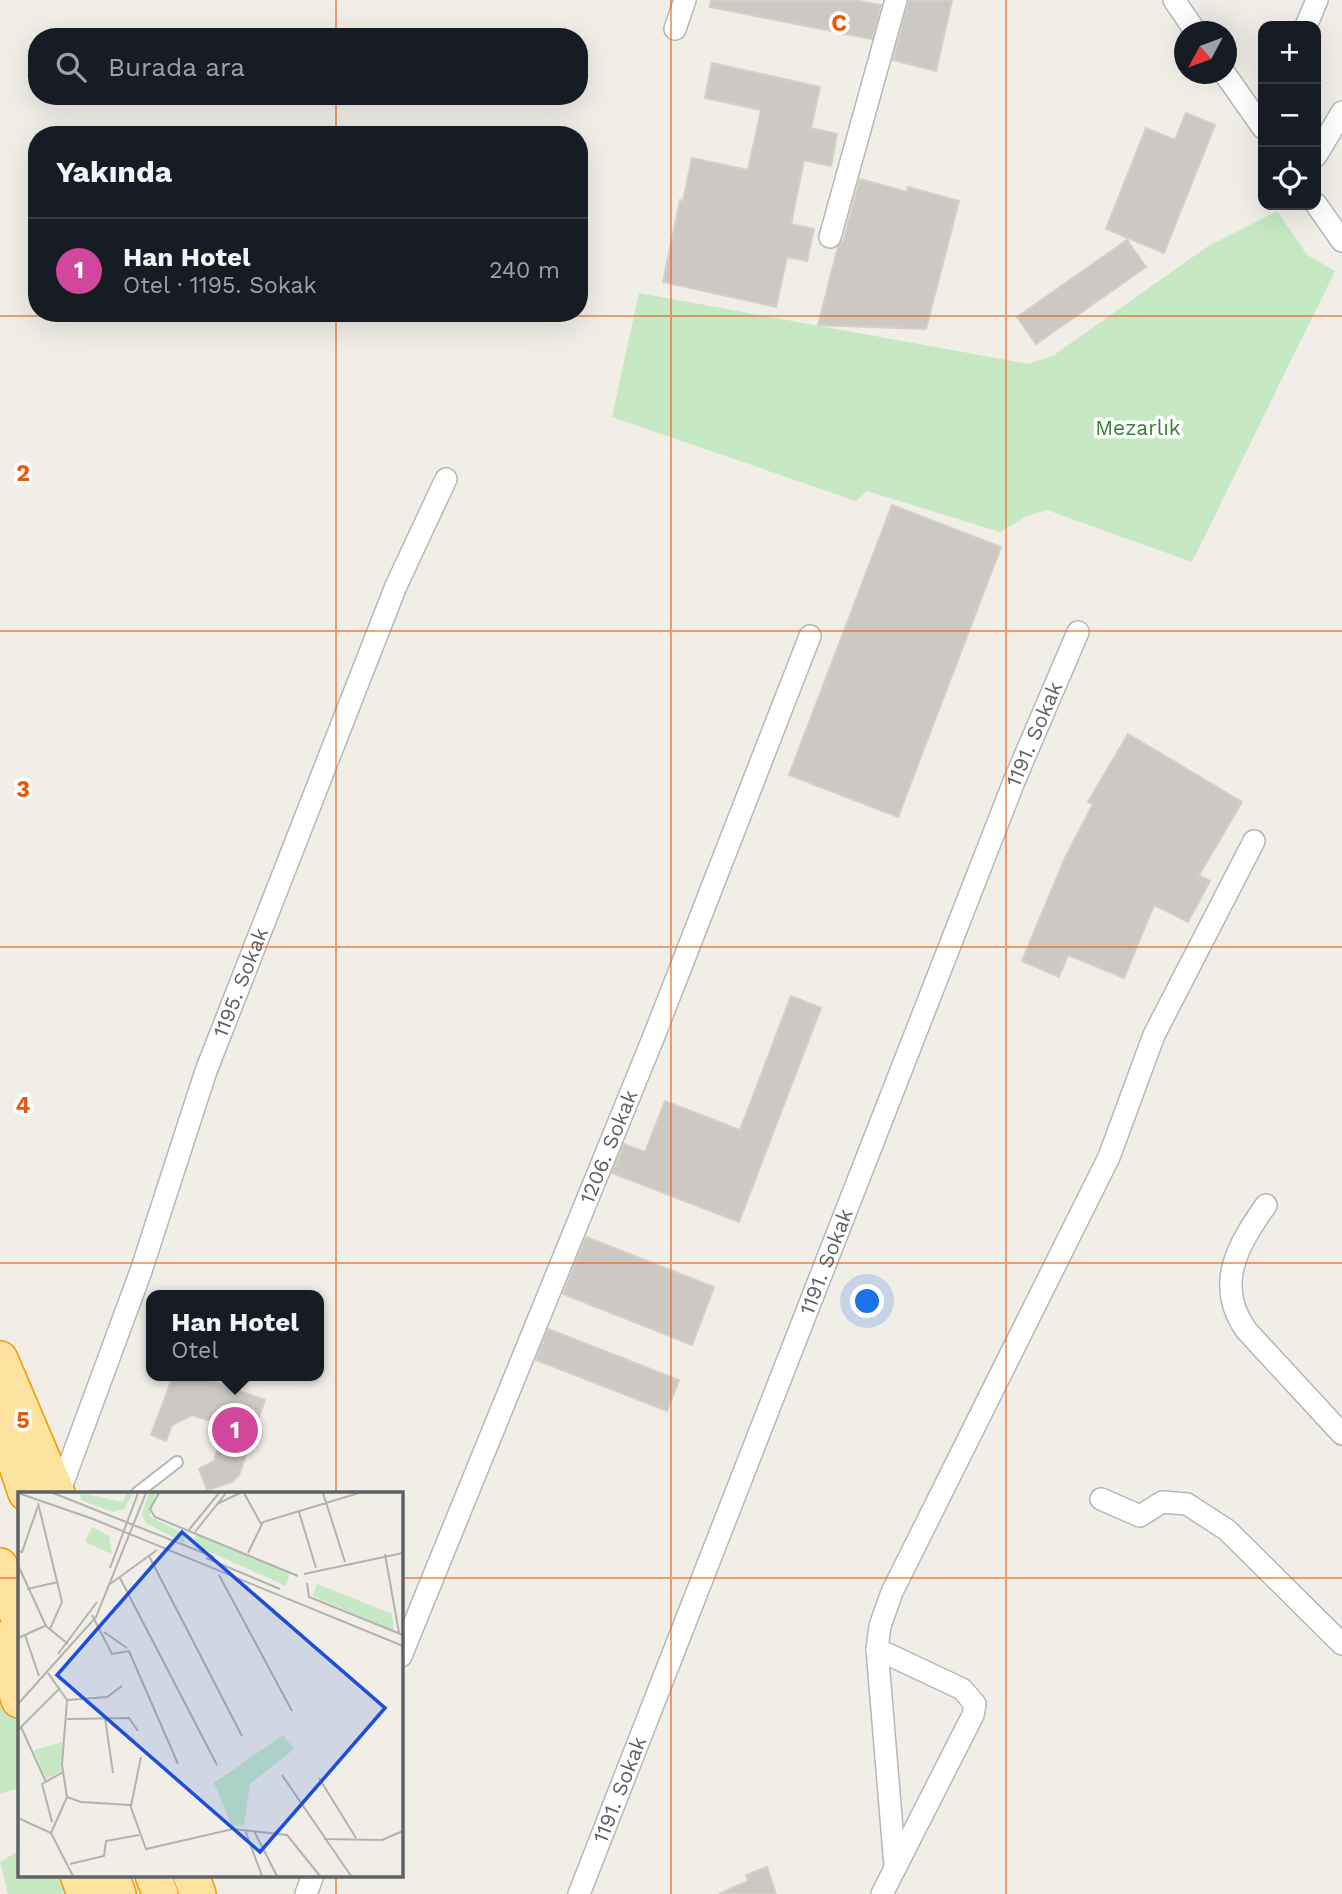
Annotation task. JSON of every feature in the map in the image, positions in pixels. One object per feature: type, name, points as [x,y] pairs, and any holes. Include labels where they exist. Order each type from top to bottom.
[{"type":"highway","points":[[0,1359],[58,1492]]},
{"type":"highway","points":[[0,1416],[26,1492]]},
{"type":"highway","points":[[0,1566],[18,1616]]},
{"type":"highway","points":[[0,1640],[18,1697]]},
{"type":"highway","points":[[78,1876],[85,1894]]},
{"type":"highway","points":[[111,1876],[118,1894]]},
{"type":"highway","points":[[153,1876],[160,1894]]},
{"type":"highway","points":[[191,1876],[198,1894]]},
{"type":"street","points":[[675,29],[685,0]]},
{"type":"street","points":[[830,237],[896,0]]},
{"type":"street","points":[[1174,0],[1188,21]]},
{"type":"street","points":[[1308,21],[1317,0]]},
{"type":"street","points":[[1233,84],[1258,117]]},
{"type":"street","points":[[1321,148],[1342,112]]},
{"type":"street","points":[[1320,210],[1342,241]]},
{"type":"street","name":"1195. Sokak","points":[[58,1492],[141,1271],[206,1071],[391,599],[446,479]]},
{"type":"street","name":"1191. Sokak","points":[[579,1894],[1015,779],[1078,632]]},
{"type":"street","name":"1206. Sokak","points":[[402,1655],[654,1036],[810,636]]},
{"type":"street","points":[[895,1866],[877,1649],[880,1626],[892,1592],[1109,1157],[1154,1035],[1254,841]]},
{"type":"street","points":[[1266,1205],[1236,1255],[1231,1272],[1232,1303],[1246,1330],[1342,1434]]},
{"type":"street","points":[[1101,1499],[1140,1516],[1162,1502],[1188,1504],[1227,1530],[1342,1644]]},
{"type":"street","points":[[877,1649],[962,1689],[975,1704],[973,1715],[882,1894]]},
{"type":"street","points":[[306,1894],[313,1876]]},
{"type":"lane","points":[[138,1492],[177,1462]]},
{"type":"green space","name":"Mezarlık","points":[[1277,211],[1307,255],[1335,271],[1192,562],[1047,510],[1027,516],[1000,532],[867,491],[856,501],[612,417],[639,293],[1029,364],[1054,355],[1207,247]]},
{"type":"green space","points":[[0,1666],[5,1673],[18,1720],[18,1788],[0,1794]]},
{"type":"green space","points":[[18,1852],[18,1876],[66,1876],[72,1894],[8,1894],[0,1862]]},
{"type":"building","points":[[711,0],[854,0],[881,5],[872,39],[710,7]]},
{"type":"building","points":[[909,0],[952,0],[936,71],[893,60]]},
{"type":"building","points":[[712,63],[820,87],[811,128],[837,134],[831,166],[804,160],[791,224],[814,229],[807,261],[787,257],[776,307],[663,282],[680,200],[683,201],[692,158],[748,170],[761,110],[705,98]]},
{"type":"building","points":[[1186,113],[1215,125],[1164,253],[1106,229],[1146,128],[1175,140]]},
{"type":"building","points":[[860,179],[907,192],[908,187],[959,201],[926,329],[818,325],[838,247],[843,241]]},
{"type":"building","points":[[1127,240],[1146,267],[1036,344],[1017,317]]},
{"type":"building","points":[[892,505],[1001,547],[898,817],[789,775]]},
{"type":"building","points":[[1128,734],[1242,802],[1199,875],[1210,881],[1188,922],[1154,905],[1124,978],[1068,955],[1059,977],[1022,961],[1065,858],[1093,804],[1088,802]]},
{"type":"building","points":[[791,996],[821,1008],[739,1222],[612,1173],[624,1144],[645,1152],[665,1101],[740,1130]]},
{"type":"building","points":[[586,1237],[714,1287],[692,1345],[563,1294]]},
{"type":"building","points":[[548,1329],[679,1380],[667,1411],[536,1360]]},
{"type":"building","points":[[171,1381],[213,1381],[265,1400],[239,1475],[232,1482],[207,1490],[199,1469],[214,1461],[220,1441],[211,1421],[192,1415],[172,1425],[166,1441],[151,1435]]},
{"type":"building","points":[[767,1867],[776,1894],[719,1894],[748,1881],[746,1875]]},
{"type":"place","name":"Han Hotel","points":[[235,1430]]}]
